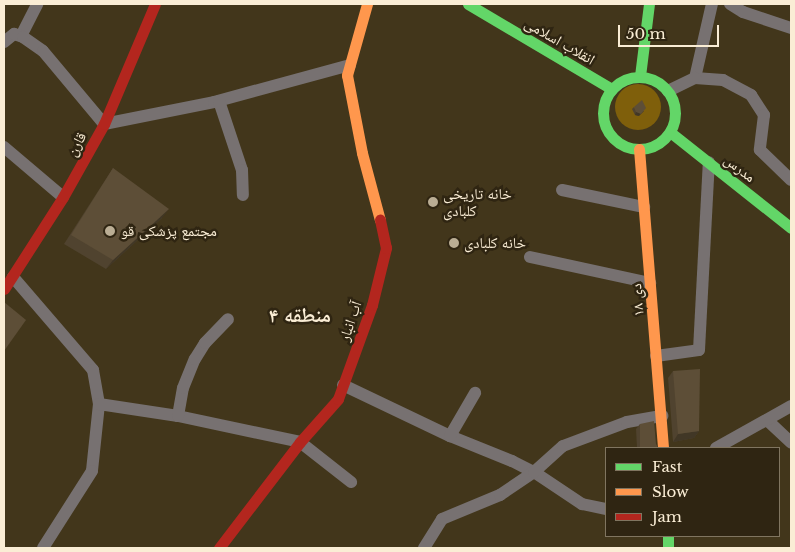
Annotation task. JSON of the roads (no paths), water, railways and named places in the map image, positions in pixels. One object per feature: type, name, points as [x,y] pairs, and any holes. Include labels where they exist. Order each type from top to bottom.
[{"type":"main road","name":"قارن","points":[[4,289],[63,197],[104,124],[155,4]]},
{"type":"main road","name":"آب انبار","points":[[219,548],[300,442],[338,399],[372,305],[386,248],[375,196],[362,153],[347,75],[367,4]]},
{"type":"main road","name":"انقلاب اسلامی","points":[[468,4],[612,89]]},
{"type":"main road","points":[[640,76],[649,4]]},
{"type":"main road","points":[[640,76],[651,78],[668,92],[675,111],[670,132],[662,141],[651,147],[639,149],[616,141],[606,128],[603,120],[604,103],[612,89],[625,80],[640,76]]},
{"type":"main road","name":"مدرس","points":[[670,132],[791,228]]},
{"type":"main road","name":"۱۸ دی","points":[[639,149],[664,447]]},
{"type":"street","points":[[21,36],[37,4]]},
{"type":"street","points":[[695,78],[712,4]]},
{"type":"street","points":[[730,4],[743,12],[791,28]]},
{"type":"street","points":[[4,42],[14,34],[21,36],[42,51],[104,124],[219,101],[350,65]]},
{"type":"street","points":[[668,92],[695,78],[723,80],[750,95],[764,115],[760,150],[791,180]]},
{"type":"street","points":[[219,101],[242,170],[243,195]]},
{"type":"street","points":[[4,148],[63,197]]},
{"type":"street","points":[[656,356],[699,350],[708,162]]},
{"type":"street","points":[[562,190],[644,207]]},
{"type":"street","points":[[530,257],[650,283]]},
{"type":"street","points":[[13,277],[93,370],[99,404],[92,471],[43,548]]},
{"type":"street","points":[[178,416],[183,388],[195,360],[205,344],[228,318]]},
{"type":"street","points":[[343,385],[450,436],[512,461],[534,472],[582,504],[605,509]]},
{"type":"street","points":[[450,436],[474,393]]},
{"type":"street","points":[[99,404],[178,416],[300,442],[351,482]]},
{"type":"street","points":[[718,447],[791,406]]},
{"type":"street","points":[[424,548],[442,519],[500,495],[534,472],[563,446],[627,422],[662,416]]},
{"type":"street","points":[[767,420],[791,442]]},
{"type":"place","name":"خانه تاریخی کلبادی","points":[[433,202]]},
{"type":"place","name":"مجتمع پزشکی قو","points":[[110,231]]},
{"type":"place","name":"خانه کلبادی","points":[[454,243]]},
{"type":"district","name":"منطقه ۴","points":[[300,315]]}]
